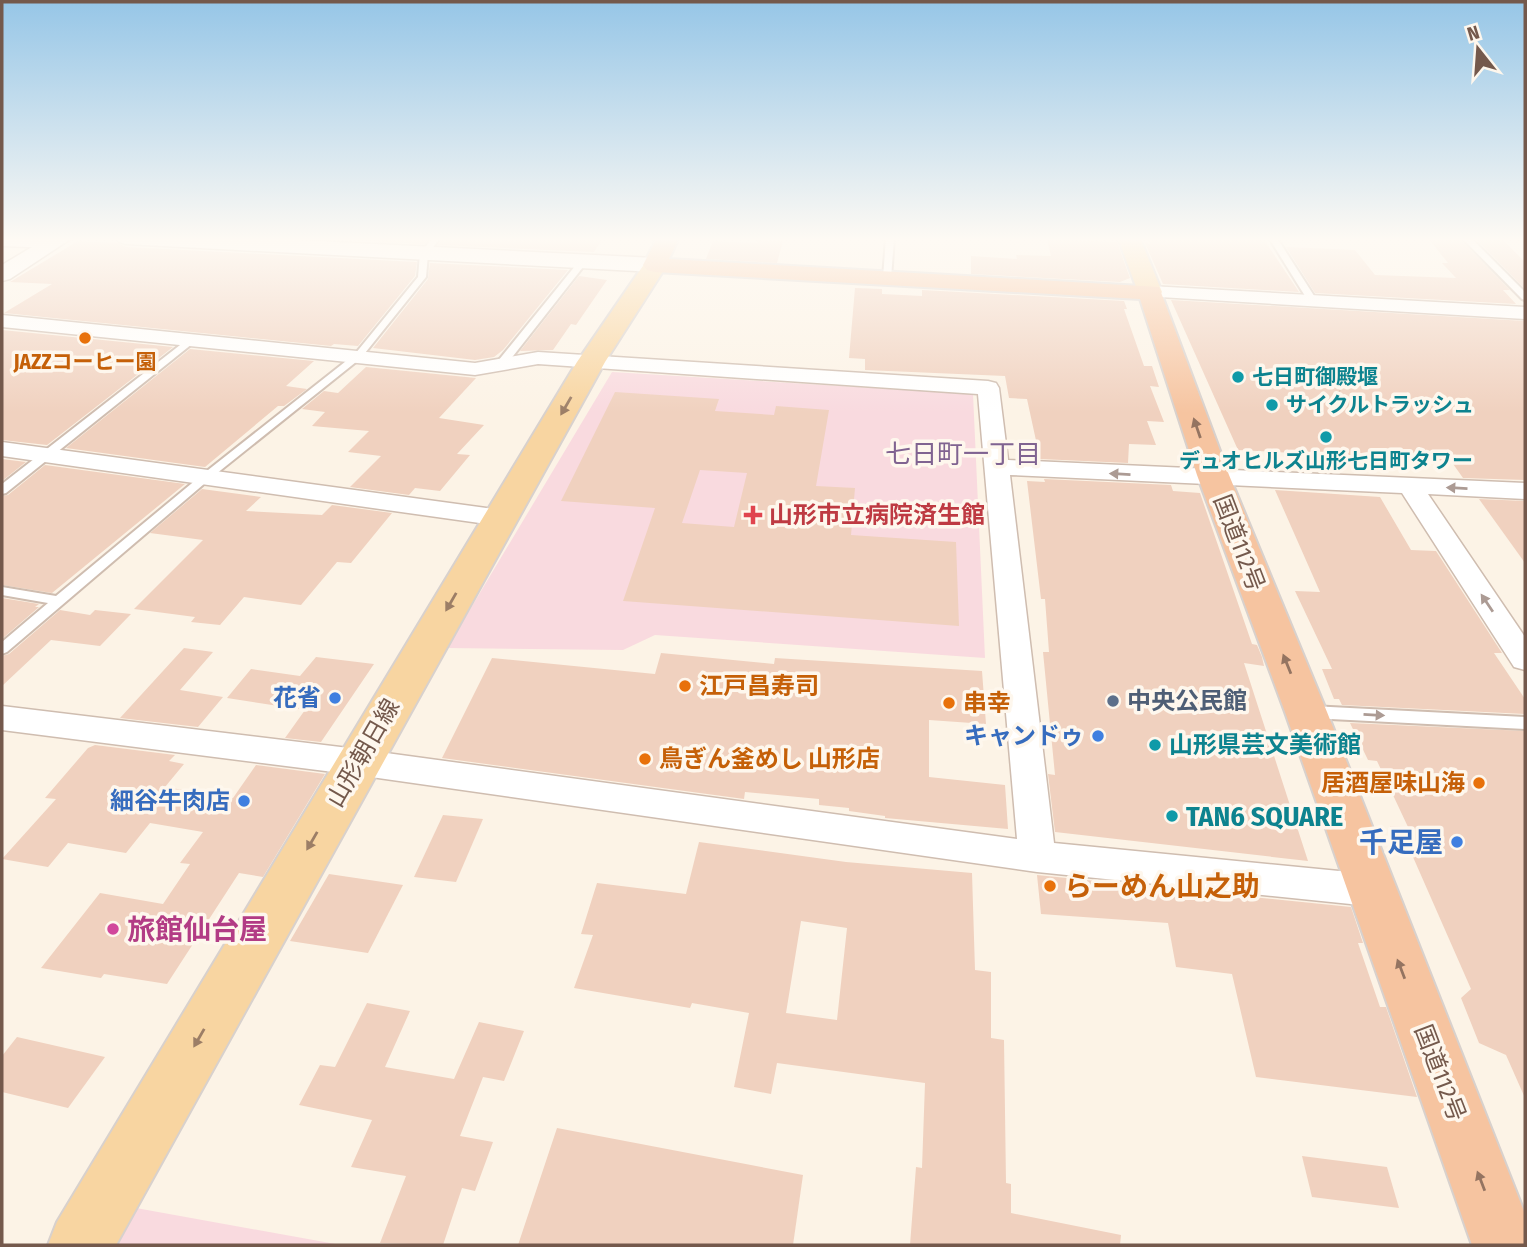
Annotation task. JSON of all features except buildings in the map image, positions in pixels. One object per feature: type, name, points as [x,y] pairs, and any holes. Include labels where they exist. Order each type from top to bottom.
[{"type":"highway","name":"国道112号","points":[[1151,296],[1213,475],[1306,712],[1370,890],[1505,1245]]},
{"type":"main road","name":"山形朝日線","points":[[80,1245],[357,762],[591,362],[633,296]]},
{"type":"street","points":[[1218,296],[1525,313]]},
{"type":"street","points":[[2,321],[475,369],[538,358],[988,388],[1037,857]]},
{"type":"street","points":[[2,449],[501,518]]},
{"type":"street","points":[[995,467],[1525,491]]},
{"type":"street","points":[[1409,486],[1525,660]]},
{"type":"street","points":[[2,718],[357,762],[1037,857],[1370,890]]},
{"type":"lane","points":[[2,649],[207,477],[358,356],[406,296]]},
{"type":"lane","points":[[502,363],[556,296]]},
{"type":"lane","points":[[1308,296],[1312,302]]},
{"type":"lane","points":[[2,490],[192,340]]},
{"type":"lane","points":[[2,590],[60,601]]},
{"type":"lane","points":[[1306,712],[1525,723]]},
{"type":"shaded area","name":"山形市立病院済生館","points":[[612,372],[973,394],[985,658],[655,635],[623,650],[447,648]]},
{"type":"shaded area","points":[[125,1206],[341,1245],[103,1245]]},
{"type":"place","name":"JAZZコーヒー園","points":[[85,338]]},
{"type":"place","name":"七日町御殿堰","points":[[1238,377]]},
{"type":"place","name":"サイクルトラッシュ","points":[[1272,405]]},
{"type":"place","name":"デュオヒルズ山形七日町タワー","points":[[1326,437]]},
{"type":"place","name":"山形市立病院済生館","points":[[753,515]]},
{"type":"place","name":"江戸昌寿司","points":[[685,686]]},
{"type":"place","name":"花省","points":[[335,698]]},
{"type":"place","name":"中央公民館","points":[[1113,701]]},
{"type":"place","name":"串幸","points":[[949,703]]},
{"type":"place","name":"キャンドゥ","points":[[1098,736]]},
{"type":"place","name":"山形県芸文美術館","points":[[1155,745]]},
{"type":"place","name":"鳥ぎん釜めし 山形店","points":[[645,759]]},
{"type":"place","name":"居酒屋味山海","points":[[1479,783]]},
{"type":"place","name":"細谷牛肉店","points":[[244,801]]},
{"type":"place","name":"TAN6 SQUARE","points":[[1172,816]]},
{"type":"place","name":"千足屋","points":[[1457,842]]},
{"type":"place","name":"らーめん山之助","points":[[1050,886]]},
{"type":"place","name":"旅館仙台屋","points":[[113,929]]},
{"type":"district","name":"七日町一丁目","points":[[963,454]]}]
